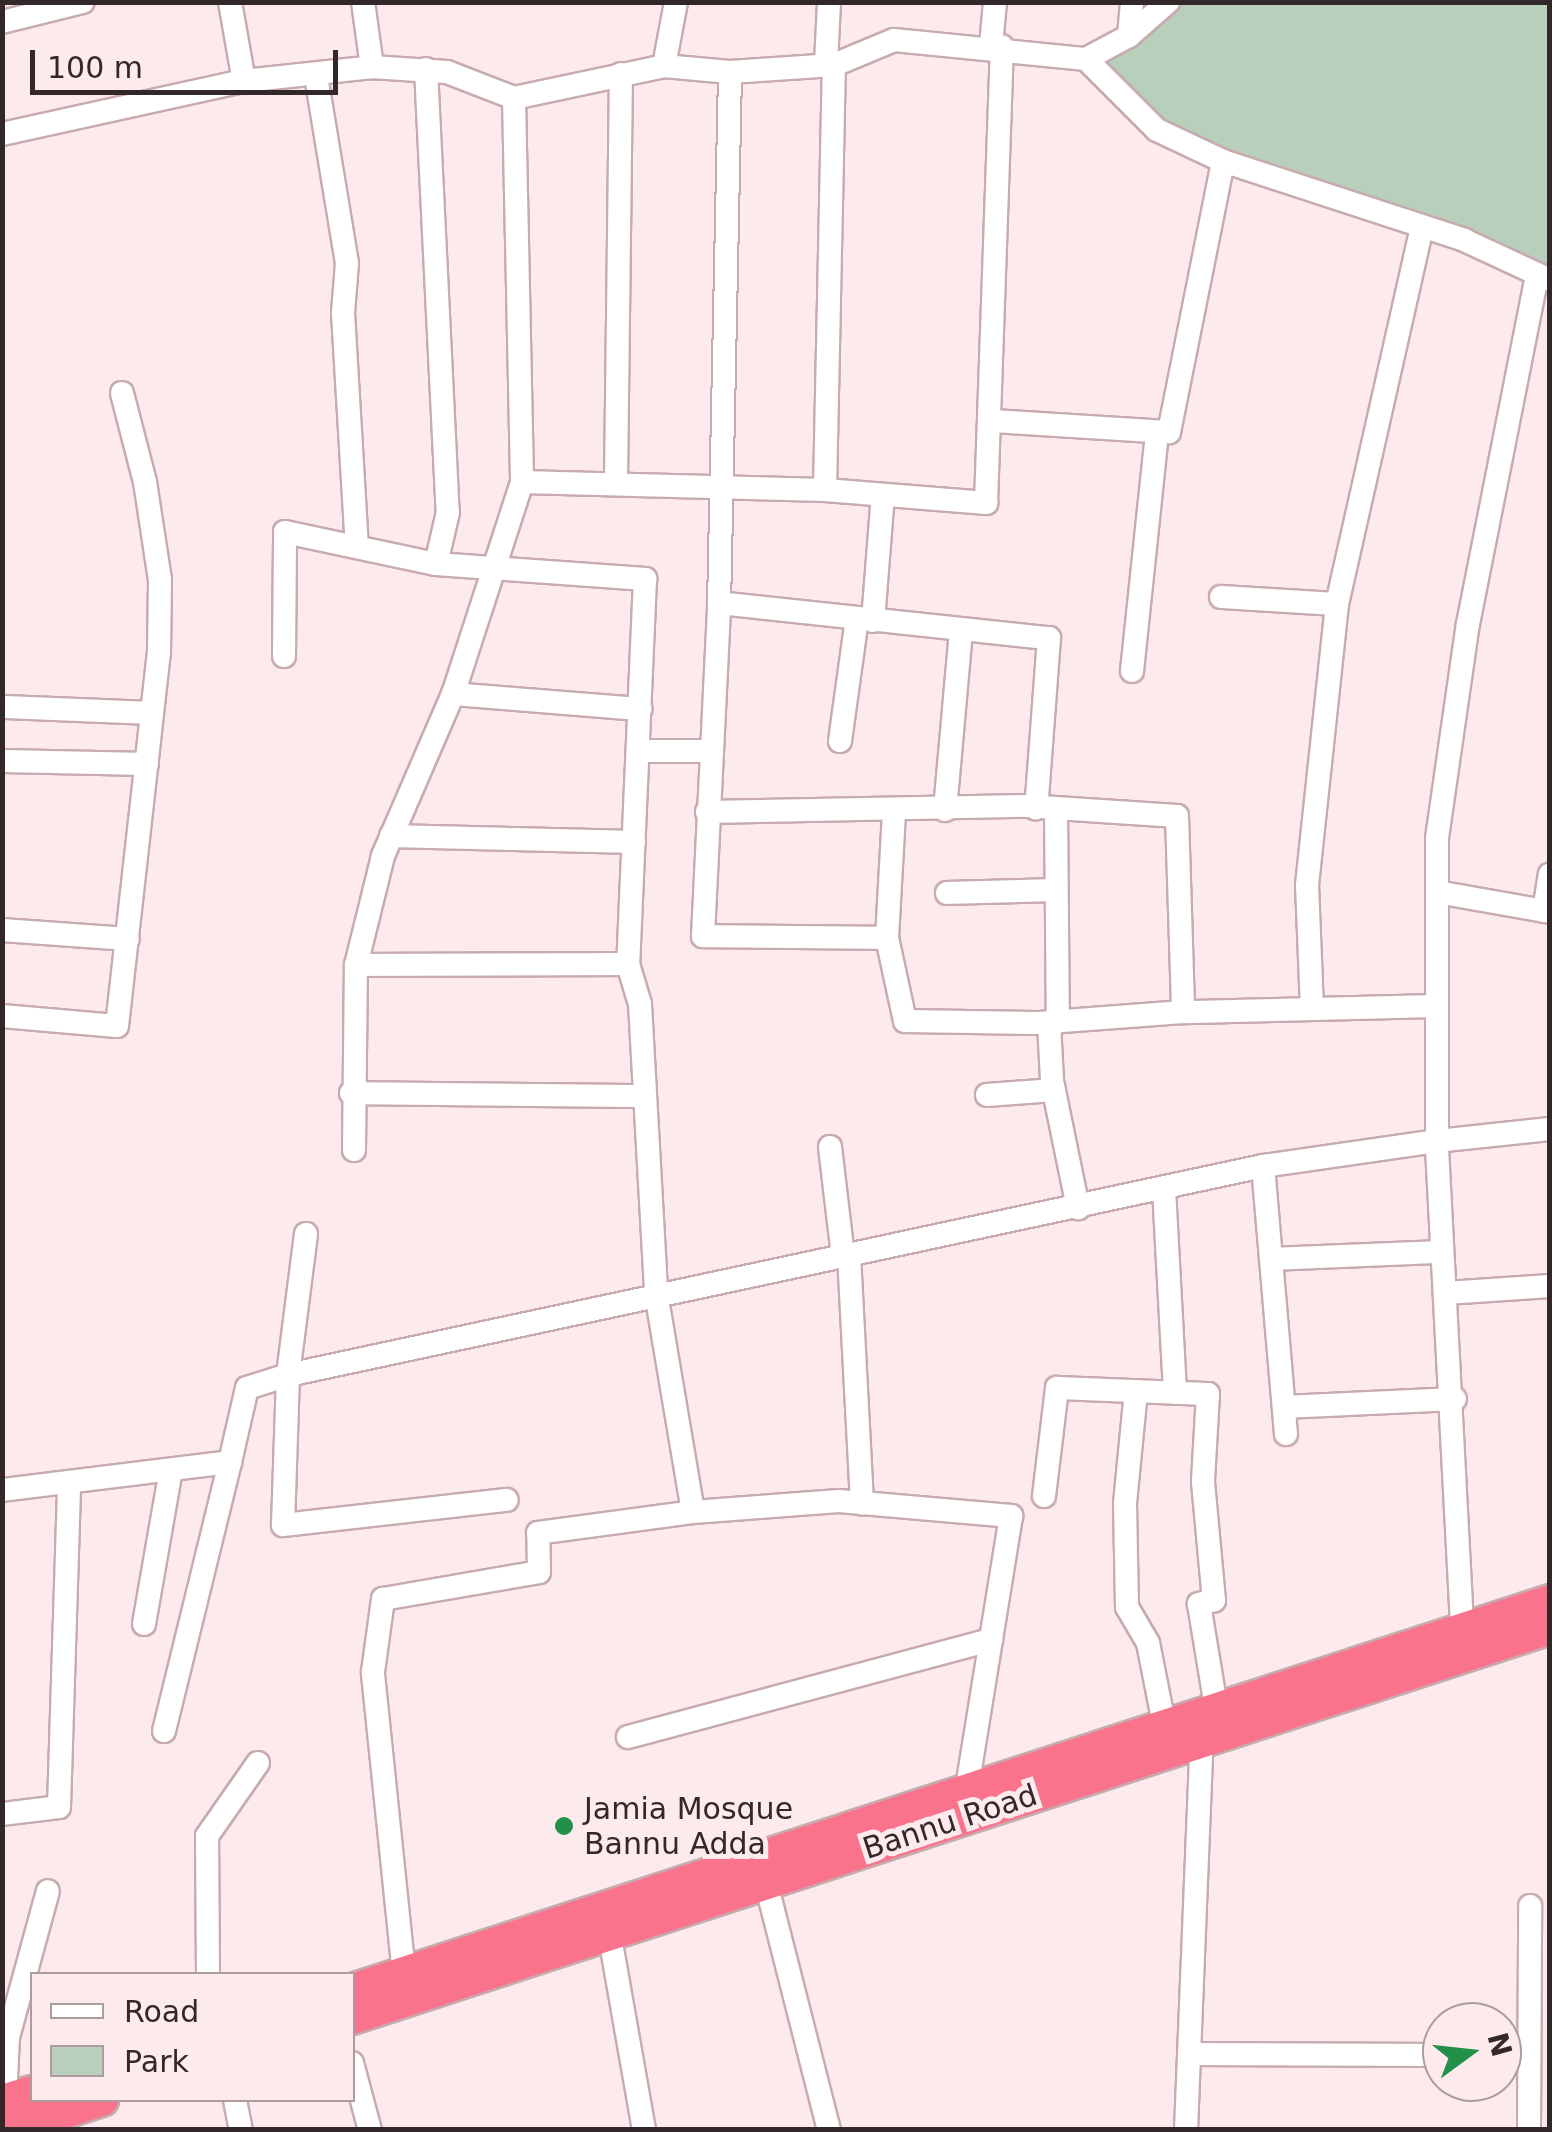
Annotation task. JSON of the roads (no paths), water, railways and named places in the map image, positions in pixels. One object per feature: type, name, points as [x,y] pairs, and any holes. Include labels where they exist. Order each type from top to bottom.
[{"type":"highway","name":"Bannu Road","points":[[355,1989],[1462,1624],[1550,1601]]},
{"type":"highway","name":"Bannu Road","points":[[355,2017],[1550,1628]]},
{"type":"highway","points":[[12,2106],[72,2102]]},
{"type":"street","points":[[2,22],[83,2]]},
{"type":"street","points":[[230,2],[244,81]]},
{"type":"street","points":[[363,2],[372,67]]},
{"type":"street","points":[[664,66],[676,2]]},
{"type":"street","points":[[826,490],[829,2]]},
{"type":"street","points":[[522,482],[826,490],[986,503],[992,421],[994,2]]},
{"type":"street","points":[[1129,36],[1132,2]]},
{"type":"street","points":[[2,134],[244,81],[372,67],[426,69],[514,98],[664,66],[730,72],[830,64],[894,40],[996,46],[1086,59],[1129,36],[1168,2]]},
{"type":"street","points":[[1086,59],[1157,130],[1223,161],[1420,230],[1464,240],[1543,278],[1468,624],[1437,838],[1438,1141],[1442,1252],[1455,1400],[1462,1624]]},
{"type":"street","points":[[426,69],[448,512],[436,564]]},
{"type":"street","points":[[730,72],[719,603],[702,936],[886,938]]},
{"type":"street","points":[[616,482],[621,74]]},
{"type":"street","points":[[316,76],[347,263],[343,313],[357,546]]},
{"type":"street","points":[[354,1150],[351,1093],[356,965],[391,836],[452,694],[522,482],[514,98]]},
{"type":"street","points":[[992,421],[1169,432],[1178,404],[1223,161]]},
{"type":"street","points":[[1312,1009],[1308,885],[1336,604],[1420,230]]},
{"type":"street","points":[[2,1016],[117,1026],[152,713],[160,580],[145,482],[122,394]]},
{"type":"street","points":[[1132,671],[1156,433]]},
{"type":"street","points":[[840,741],[865,620],[883,495]]},
{"type":"street","points":[[284,656],[285,532],[436,564],[646,579],[628,964],[640,1004],[656,1294],[693,1512]]},
{"type":"street","points":[[1221,597],[1336,604]]},
{"type":"street","points":[[719,603],[961,632],[1049,638],[1046,809],[1056,890],[1054,1090],[1078,1208]]},
{"type":"street","points":[[945,810],[961,632]]},
{"type":"street","points":[[452,694],[640,709]]},
{"type":"street","points":[[5,706],[152,713]]},
{"type":"street","points":[[638,751],[711,751]]},
{"type":"street","points":[[2,761],[146,764]]},
{"type":"street","points":[[708,812],[1046,809],[1177,816],[1184,1012]]},
{"type":"street","points":[[894,812],[886,938],[905,1021],[1053,1022],[1184,1012],[1437,1006]]},
{"type":"street","points":[[391,836],[634,842]]},
{"type":"street","points":[[1436,892],[1547,912],[1550,874]]},
{"type":"street","points":[[947,893],[1056,890]]},
{"type":"street","points":[[2,930],[128,939]]},
{"type":"street","points":[[356,965],[628,964]]},
{"type":"street","points":[[987,1095],[1054,1090]]},
{"type":"street","points":[[351,1093],[644,1096]]},
{"type":"street","points":[[164,1731],[247,1388],[288,1375],[656,1294],[1078,1208],[1262,1166],[1550,1129]]},
{"type":"street","points":[[830,1148],[846,1256],[862,1504]]},
{"type":"street","points":[[1262,1166],[1286,1434]]},
{"type":"street","points":[[1164,1188],[1175,1393]]},
{"type":"street","points":[[306,1234],[288,1375],[284,1525],[507,1500]]},
{"type":"street","points":[[1271,1258],[1442,1252]]},
{"type":"street","points":[[1446,1293],[1550,1286]]},
{"type":"street","points":[[1044,1496],[1057,1388],[1208,1394],[1203,1482],[1214,1600],[1199,1604],[1216,1707]]},
{"type":"street","points":[[1136,1391],[1125,1503],[1127,1607],[1148,1642],[1164,1724]]},
{"type":"street","points":[[1284,1407],[1455,1400]]},
{"type":"street","points":[[2,1490],[230,1462]]},
{"type":"street","points":[[144,1624],[171,1470]]},
{"type":"street","points":[[2,1814],[59,1807],[69,1483]]},
{"type":"street","points":[[404,1974],[373,1672],[383,1599],[539,1572],[538,1533],[693,1512],[862,1504],[1011,1516],[966,1788]]},
{"type":"street","points":[[628,1738],[991,1640]]},
{"type":"street","points":[[1186,2130],[1202,1739]]},
{"type":"street","points":[[208,1972],[208,1836],[258,1763]]},
{"type":"street","points":[[766,1882],[829,2130]]},
{"type":"street","points":[[12,2106],[8,2037],[48,1891]]},
{"type":"street","points":[[1529,2130],[1530,1906]]},
{"type":"street","points":[[610,1937],[644,2130]]},
{"type":"street","points":[[1189,2054],[1422,2054]]},
{"type":"street","points":[[1522,2054],[1529,2054]]},
{"type":"street","points":[[355,2074],[370,2130]]},
{"type":"street","points":[[234,2102],[241,2130]]},
{"type":"place","name":"Jamia Mosque Bannu Adda","points":[[564,1826]]}]
